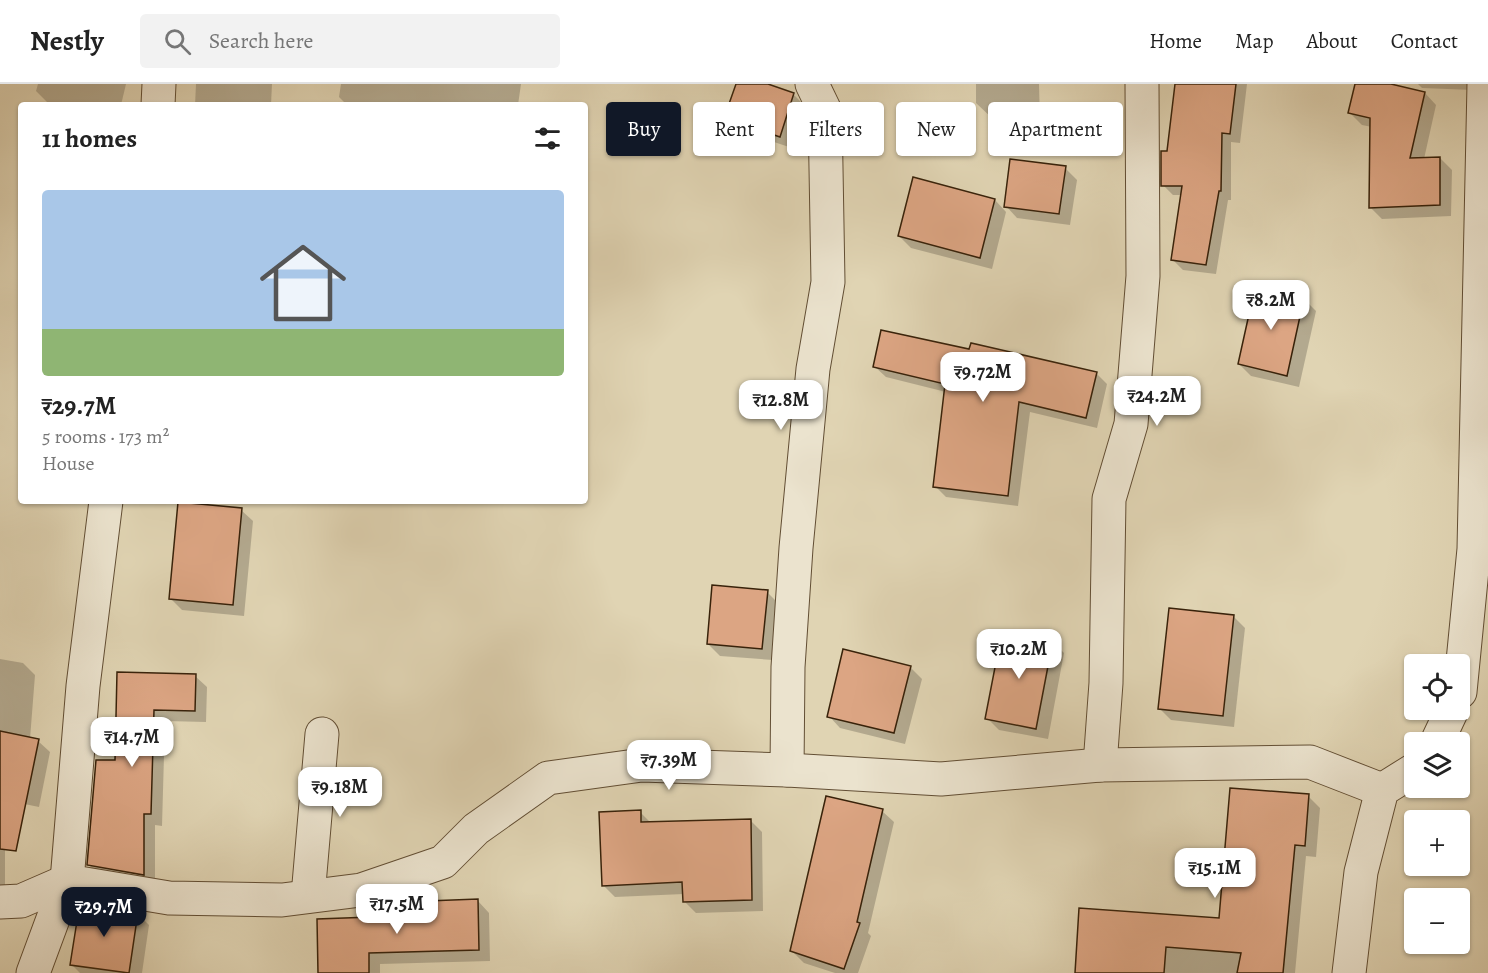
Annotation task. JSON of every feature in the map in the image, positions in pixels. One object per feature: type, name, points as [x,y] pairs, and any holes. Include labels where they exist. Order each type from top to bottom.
[{"type":"street","points":[[158,102],[159,84]]},
{"type":"street","points":[[787,770],[788,667],[799,515],[813,369],[828,282],[825,111],[812,84]]},
{"type":"street","points":[[1100,765],[1106,683],[1109,499],[1131,424],[1143,276],[1142,84]]},
{"type":"street","points":[[1464,654],[1474,549],[1484,84]]},
{"type":"street","points":[[33,973],[67,881],[83,686],[106,504]]},
{"type":"street","points":[[308,896],[322,734]]},
{"type":"street","points":[[0,902],[21,901],[67,881],[169,898],[282,900],[361,890],[442,862],[476,829],[548,778],[642,765],[941,779],[1100,765],[1310,762],[1382,790]]},
{"type":"street","points":[[1349,973],[1361,872],[1382,790],[1404,776]]},
{"type":"building","points":[[736,84],[768,84],[794,93],[791,102],[787,102],[787,115],[780,137],[775,135],[775,102],[730,102]]},
{"type":"building","points":[[1175,84],[1236,84],[1230,134],[1222,133],[1221,191],[1219,191],[1206,265],[1171,260],[1182,186],[1161,186],[1161,151],[1167,151]]},
{"type":"building","points":[[1355,84],[1391,84],[1425,92],[1410,158],[1440,157],[1440,205],[1369,208],[1370,118],[1348,113]]},
{"type":"building","points":[[1010,159],[1066,166],[1059,214],[1004,207]]},
{"type":"building","points":[[913,177],[995,199],[980,258],[898,236]]},
{"type":"building","points":[[1255,287],[1304,298],[1287,376],[1238,364]]},
{"type":"building","points":[[881,330],[969,349],[971,343],[1097,372],[1086,418],[1019,402],[1008,496],[933,487],[945,384],[873,367]]},
{"type":"building","points":[[178,504],[242,508],[233,605],[169,599]]},
{"type":"building","points":[[712,585],[768,590],[762,649],[707,644]]},
{"type":"building","points":[[1169,608],[1234,615],[1223,716],[1158,709]]},
{"type":"building","points":[[1002,631],[1053,640],[1036,729],[985,719]]},
{"type":"building","points":[[843,649],[911,666],[894,733],[827,717]]},
{"type":"building","points":[[117,672],[196,674],[195,711],[154,710],[151,814],[144,814],[144,875],[87,865],[96,760],[115,760]]},
{"type":"building","points":[[0,731],[39,739],[16,851],[0,849]]},
{"type":"building","points":[[1230,788],[1309,794],[1305,846],[1295,845],[1283,973],[1237,973],[1241,953],[1166,947],[1164,973],[1075,973],[1079,908],[1219,918]]},
{"type":"building","points":[[826,796],[883,809],[857,922],[860,923],[844,969],[790,951]]},
{"type":"building","points":[[641,810],[641,822],[751,819],[752,900],[683,902],[682,882],[602,886],[599,812]]},
{"type":"building","points":[[478,899],[479,950],[369,953],[369,973],[318,973],[317,919],[427,915],[427,901]]},
{"type":"building","points":[[80,902],[138,912],[129,973],[70,965]]}]
